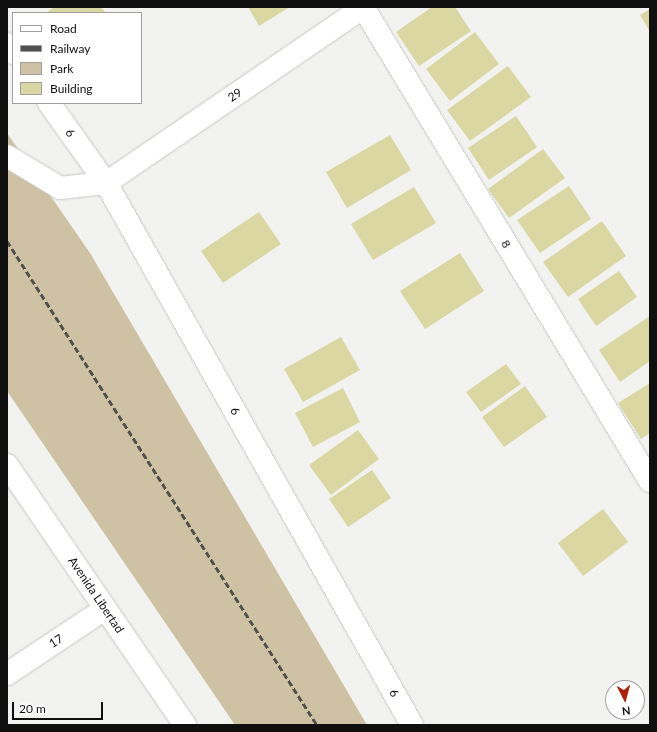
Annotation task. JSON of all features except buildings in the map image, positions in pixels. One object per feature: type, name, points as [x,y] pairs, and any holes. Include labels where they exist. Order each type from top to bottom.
[{"type":"street","name":"29","points":[[106,183],[363,7]]},
{"type":"street","name":"8","points":[[363,7],[648,472]]},
{"type":"street","name":"6","points":[[50,104],[106,183],[412,725]]},
{"type":"street","points":[[7,156],[60,188],[106,183]]},
{"type":"street","name":"Avenida Libertad","points":[[7,465],[184,725]]},
{"type":"street","name":"17","points":[[7,674],[105,609]]},
{"type":"green space","points":[[7,133],[90,253],[367,725],[235,725],[7,391]]},
{"type":"railway","points":[[7,241],[317,725]]}]
